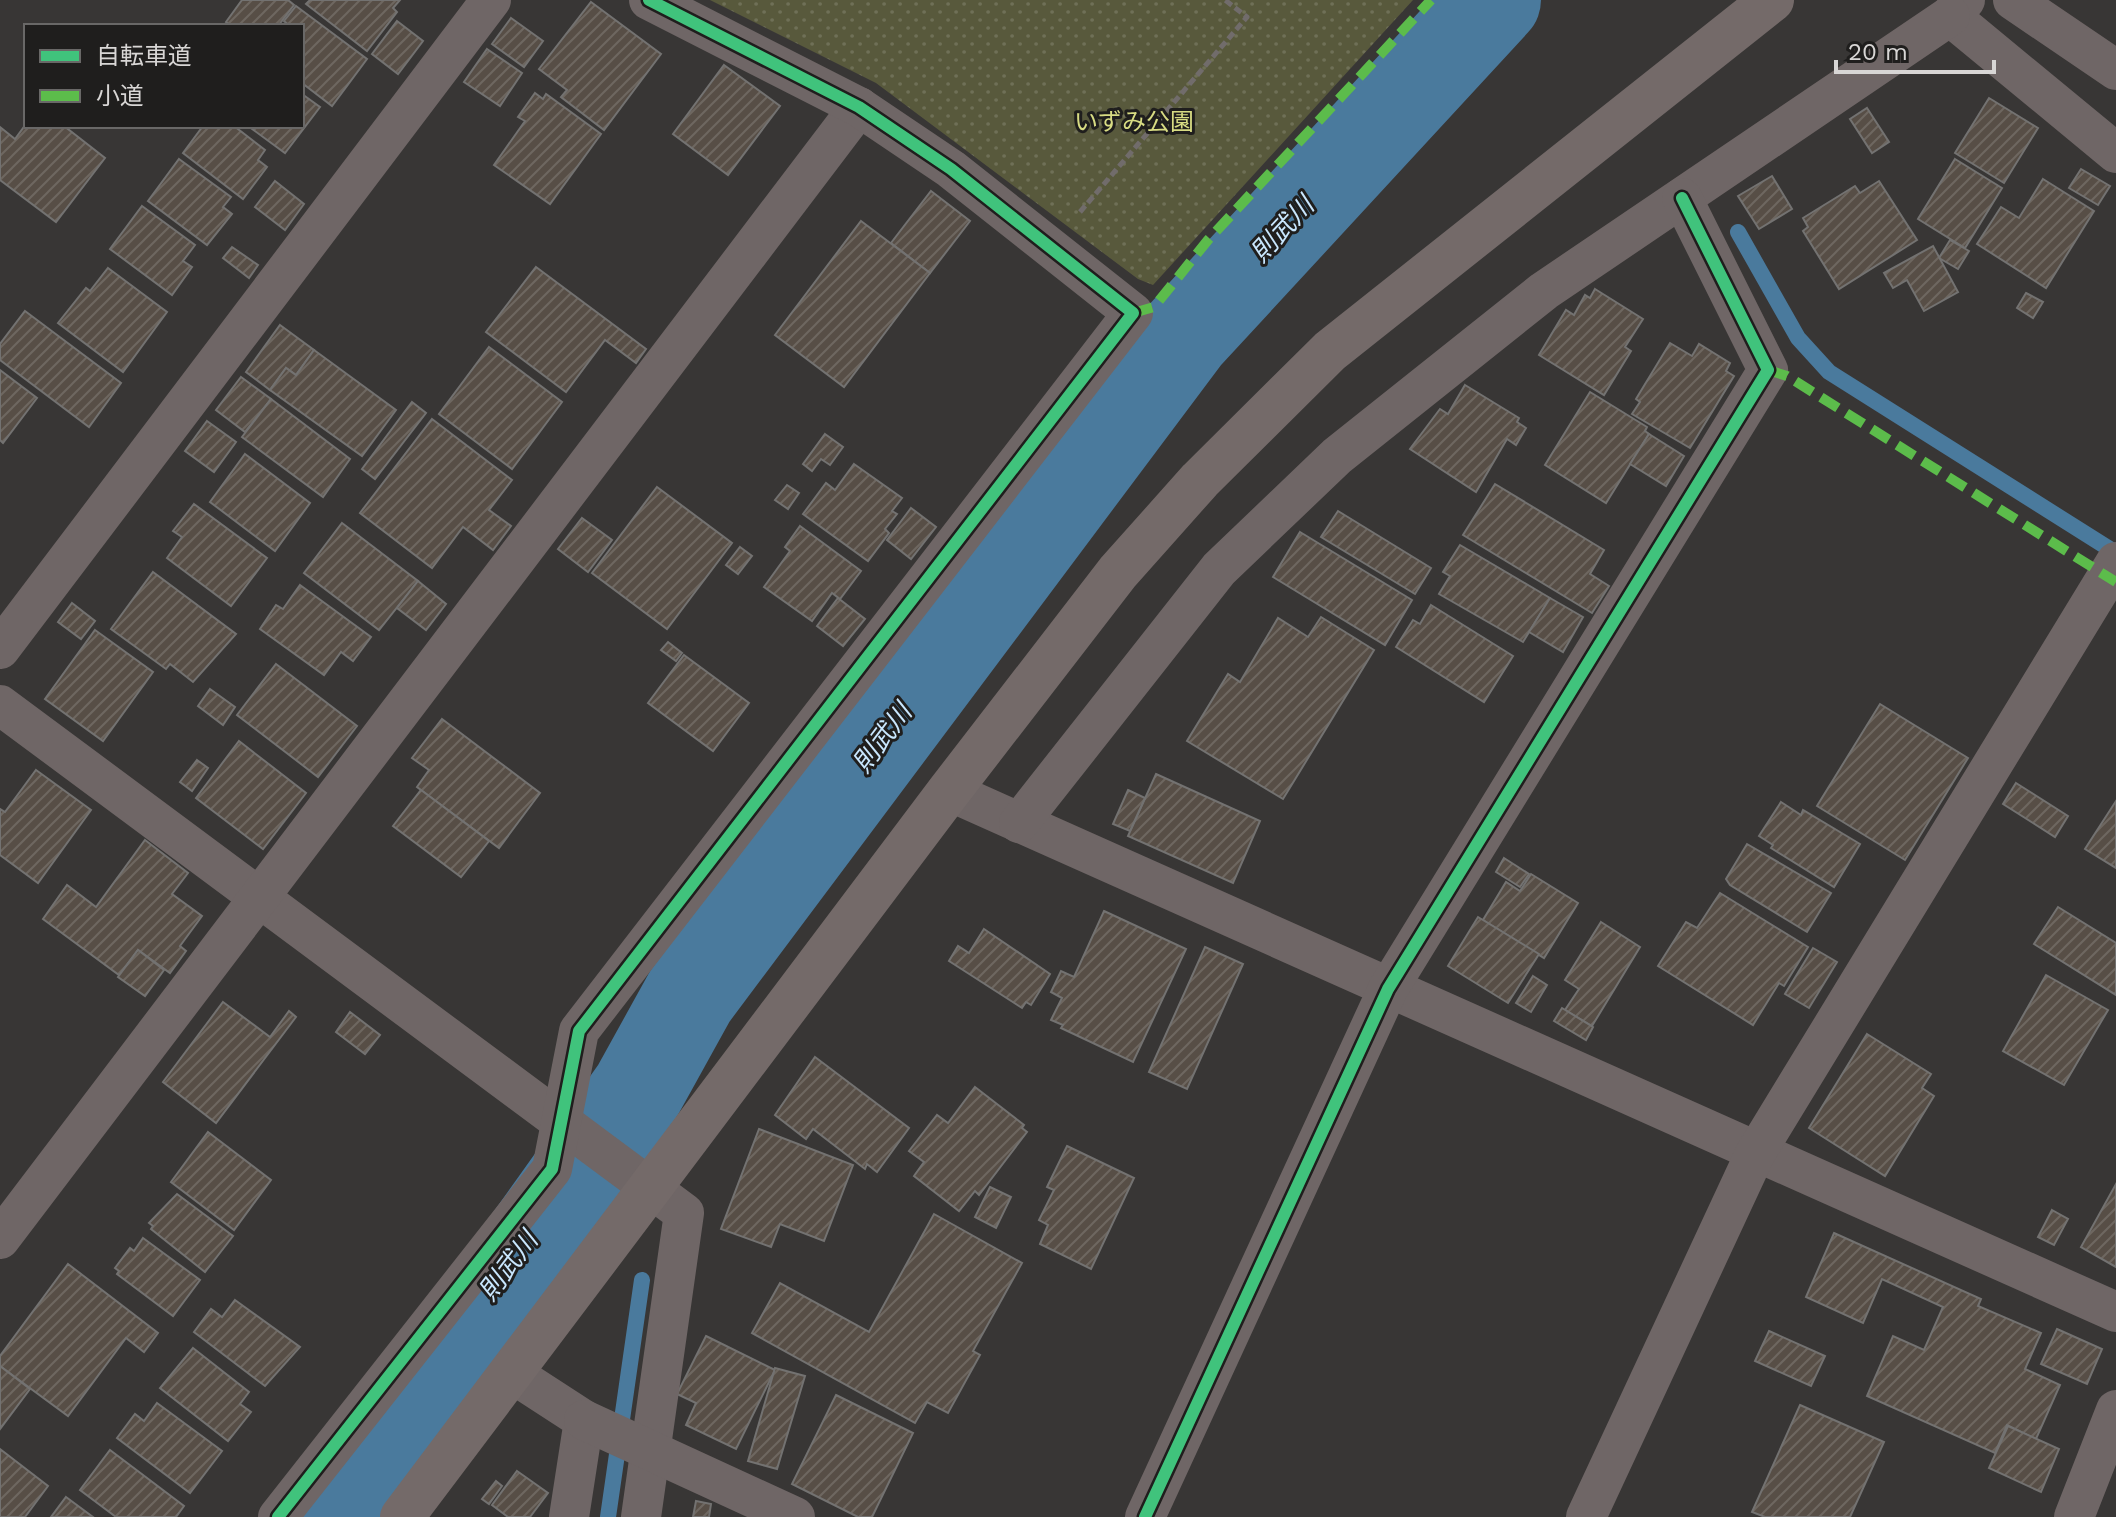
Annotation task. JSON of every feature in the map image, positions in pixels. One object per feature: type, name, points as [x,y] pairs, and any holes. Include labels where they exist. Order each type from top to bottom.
[{"type":"street","points":[[0,649],[491,0]]},
{"type":"street","points":[[278,1517],[552,1169],[573,1130],[579,1031],[1133,313],[951,169],[859,107],[649,0]]},
{"type":"street","points":[[402,1517],[510,1372],[633,1174],[949,791],[1118,572],[1200,480],[1330,351],[1772,0]]},
{"type":"street","points":[[2013,0],[2116,70]]},
{"type":"street","points":[[1019,823],[1219,569],[1337,456],[1544,291],[1958,8],[2116,153]]},
{"type":"street","points":[[0,1239],[859,107]]},
{"type":"street","points":[[1145,1517],[1388,989],[1768,370],[1682,198]]},
{"type":"street","points":[[1586,1517],[1755,1154],[2114,566]]},
{"type":"street","points":[[0,705],[684,1213],[617,1435],[569,1517]]},
{"type":"street","points":[[949,791],[1755,1154],[2116,1312]]},
{"type":"street","points":[[510,1372],[617,1435],[795,1517]]},
{"type":"street","points":[[2074,1517],[2116,1410]]},
{"type":"street","points":[[617,1435],[641,1517]]},
{"type":"path","points":[[1050,246],[1247,17],[1225,0]]},
{"type":"green space","name":"いずみ公園","points":[[710,0],[1413,0],[1153,285],[1138,279],[876,83]]},
{"type":"building","points":[[242,0],[288,0],[294,5],[280,24],[226,22]]},
{"type":"building","points":[[310,0],[400,0],[393,8],[397,12],[367,51],[306,4]]},
{"type":"building","points":[[591,2],[661,54],[604,130],[561,97],[567,90],[539,69]]},
{"type":"building","points":[[296,6],[367,59],[332,106],[304,85],[304,24],[288,24],[284,21]]},
{"type":"building","points":[[511,18],[543,41],[524,67],[492,44]]},
{"type":"building","points":[[397,21],[423,41],[398,74],[372,54]]},
{"type":"building","points":[[487,49],[522,73],[500,106],[464,82]]},
{"type":"building","points":[[724,65],[780,106],[728,175],[673,134]]},
{"type":"building","points":[[535,93],[543,99],[546,94],[601,134],[550,204],[494,165],[525,121],[518,117]]},
{"type":"building","points":[[304,95],[320,107],[285,153],[251,128],[304,128]]},
{"type":"building","points":[[1989,98],[2038,128],[2004,183],[1955,153]]},
{"type":"building","points":[[1867,108],[1889,142],[1872,153],[1850,119]]},
{"type":"building","points":[[0,127],[15,139],[24,127],[67,128],[105,158],[56,222],[0,180]]},
{"type":"building","points":[[202,128],[237,128],[265,150],[258,160],[267,167],[243,199],[183,153]]},
{"type":"building","points":[[179,159],[231,197],[223,207],[232,214],[207,245],[148,201]]},
{"type":"building","points":[[1955,159],[2002,188],[1965,248],[1918,219]]},
{"type":"building","points":[[2081,169],[2110,186],[2098,205],[2069,188]]},
{"type":"building","points":[[1772,176],[1792,209],[1759,229],[1738,196]]},
{"type":"building","points":[[2043,179],[2094,211],[2046,288],[1977,244],[2001,207],[2019,218]]},
{"type":"building","points":[[275,181],[304,204],[285,230],[255,207]]},
{"type":"building","points":[[1879,181],[1917,240],[1839,289],[1803,231],[1808,227],[1803,218],[1855,186],[1860,193]]},
{"type":"building","points":[[931,191],[970,221],[930,273],[891,243]]},
{"type":"building","points":[[142,206],[195,245],[183,261],[192,267],[172,295],[110,249]]},
{"type":"building","points":[[861,221],[930,273],[844,387],[775,335]]},
{"type":"building","points":[[1950,240],[1969,251],[1958,269],[1939,258]]},
{"type":"building","points":[[1933,246],[1958,292],[1924,311],[1907,280],[1893,288],[1884,273]]},
{"type":"building","points":[[232,247],[258,265],[249,278],[223,258]]},
{"type":"building","points":[[536,267],[646,349],[636,363],[605,340],[566,392],[486,332]]},
{"type":"building","points":[[108,268],[167,312],[123,372],[58,323],[86,288],[90,291]]},
{"type":"building","points":[[1595,289],[1643,319],[1625,347],[1631,351],[1604,395],[1539,355],[1566,310],[1574,315],[1585,295],[1590,298]]},
{"type":"building","points":[[2026,293],[2043,302],[2033,318],[2017,308]]},
{"type":"building","points":[[25,311],[121,383],[89,427],[0,360],[0,344]]},
{"type":"building","points":[[280,325],[314,350],[296,375],[286,368],[270,390],[246,372]]},
{"type":"building","points":[[1670,343],[1692,356],[1699,344],[1730,363],[1726,371],[1734,376],[1690,448],[1632,414],[1640,402],[1636,399]]},
{"type":"building","points":[[489,347],[562,402],[512,469],[439,414]]},
{"type":"building","points":[[314,350],[396,410],[362,456],[270,390],[286,368],[296,375]]},
{"type":"building","points":[[0,370],[37,398],[3,443],[0,440]]},
{"type":"building","points":[[241,377],[271,399],[245,432],[216,410]]},
{"type":"building","points":[[1465,385],[1519,418],[1517,422],[1526,428],[1516,445],[1507,439],[1476,492],[1410,449],[1440,409],[1448,414]]},
{"type":"building","points":[[1590,392],[1647,427],[1645,431],[1649,434],[1606,503],[1545,465]]},
{"type":"building","points":[[271,399],[350,459],[323,497],[242,437]]},
{"type":"building","points":[[412,402],[426,413],[375,479],[362,469]]},
{"type":"building","points":[[432,419],[512,480],[489,510],[511,526],[493,550],[463,527],[432,568],[360,513]]},
{"type":"building","points":[[207,421],[236,442],[214,472],[185,451]]},
{"type":"building","points":[[825,434],[843,447],[830,465],[821,459],[812,471],[803,464]]},
{"type":"building","points":[[1649,434],[1684,456],[1666,486],[1630,464]]},
{"type":"building","points":[[245,454],[310,503],[275,551],[210,502]]},
{"type":"building","points":[[854,464],[902,498],[892,511],[897,514],[885,529],[889,533],[868,561],[803,514],[826,483],[835,490]]},
{"type":"building","points":[[1495,484],[1604,550],[1590,574],[1609,586],[1592,613],[1463,535]]},
{"type":"building","points":[[787,485],[799,493],[788,509],[775,500]]},
{"type":"building","points":[[657,487],[732,543],[667,629],[592,573]]},
{"type":"building","points":[[194,504],[267,558],[231,606],[167,558],[182,537],[173,531]]},
{"type":"building","points":[[911,508],[936,527],[911,559],[887,540]]},
{"type":"building","points":[[1338,511],[1431,568],[1415,594],[1321,537]]},
{"type":"building","points":[[582,518],[612,540],[588,572],[558,549]]},
{"type":"building","points":[[342,523],[418,581],[379,630],[304,573]]},
{"type":"building","points":[[800,526],[861,571],[840,599],[832,593],[812,621],[764,587],[790,551],[785,547]]},
{"type":"building","points":[[1300,532],[1412,600],[1385,645],[1273,577]]},
{"type":"building","points":[[1460,545],[1550,598],[1523,642],[1439,594],[1450,576],[1443,572]]},
{"type":"building","points":[[740,547],[752,556],[738,574],[726,565]]},
{"type":"building","points":[[153,572],[236,634],[193,682],[170,664],[166,669],[111,629]]},
{"type":"building","points":[[418,581],[446,604],[426,630],[397,608]]},
{"type":"building","points":[[300,585],[371,637],[353,661],[341,652],[324,675],[260,629],[276,605],[283,609]]},
{"type":"building","points":[[838,598],[865,619],[843,646],[817,626]]},
{"type":"building","points":[[1550,598],[1583,617],[1563,652],[1529,632]]},
{"type":"building","points":[[72,603],[95,621],[81,639],[58,622]]},
{"type":"building","points":[[1431,605],[1513,656],[1484,702],[1396,647],[1413,620],[1420,624]]},
{"type":"building","points":[[1321,617],[1374,650],[1283,799],[1187,741],[1228,674],[1240,682],[1278,618],[1308,637]]},
{"type":"building","points":[[95,630],[153,672],[103,741],[45,699]]},
{"type":"building","points":[[668,642],[682,653],[676,661],[661,650]]},
{"type":"building","points":[[684,655],[749,703],[713,751],[648,703]]},
{"type":"building","points":[[276,664],[357,726],[318,777],[237,715]]},
{"type":"building","points":[[210,689],[235,707],[223,725],[198,706]]},
{"type":"building","points":[[1880,704],[1968,758],[1905,860],[1817,806]]},
{"type":"building","points":[[442,719],[540,793],[499,848],[417,787],[429,770],[412,758]]},
{"type":"building","points":[[239,741],[306,793],[263,849],[196,798]]},
{"type":"building","points":[[197,760],[208,768],[192,791],[180,782]]},
{"type":"building","points":[[36,770],[91,810],[38,883],[0,855],[0,809],[5,812]]},
{"type":"building","points":[[1156,774],[1260,821],[1233,883],[1128,836]]},
{"type":"building","points":[[2016,783],[2068,816],[2055,837],[2003,804]]},
{"type":"building","points":[[421,790],[489,841],[461,877],[393,826]]},
{"type":"building","points":[[1128,790],[1145,798],[1130,831],[1113,824]]},
{"type":"building","points":[[2116,801],[2116,868],[2085,849]]},
{"type":"building","points":[[1781,802],[1801,815],[1803,810],[1860,844],[1834,887],[1771,848],[1773,845],[1759,836]]},
{"type":"building","points":[[145,840],[188,873],[172,894],[202,916],[180,946],[186,951],[170,973],[138,950],[119,975],[43,919],[67,885],[96,907]]},
{"type":"building","points":[[1747,844],[1831,893],[1807,932],[1730,885],[1726,879]]},
{"type":"building","points":[[1504,858],[1529,874],[1520,887],[1496,872]]},
{"type":"building","points":[[1531,874],[1578,903],[1544,958],[1483,920],[1506,882],[1520,891]]},
{"type":"building","points":[[1720,893],[1808,947],[1784,986],[1779,983],[1753,1025],[1658,966],[1686,922],[1697,928]]},
{"type":"building","points":[[2058,907],[2116,943],[2116,995],[2034,944]]},
{"type":"building","points":[[1104,911],[1186,949],[1133,1062],[1061,1028],[1063,1025],[1051,1020],[1062,998],[1051,992],[1061,971],[1074,977]]},
{"type":"building","points":[[1478,917],[1539,954],[1508,1003],[1448,966]]},
{"type":"building","points":[[1601,922],[1640,947],[1592,1026],[1565,1010],[1579,989],[1565,980]]},
{"type":"building","points":[[984,929],[1050,974],[1031,1005],[1026,1002],[1022,1008],[949,961],[958,946],[969,953]]},
{"type":"building","points":[[1205,947],[1243,964],[1187,1089],[1149,1072]]},
{"type":"building","points":[[1813,948],[1837,962],[1809,1008],[1785,994]]},
{"type":"building","points":[[138,950],[164,970],[145,996],[118,977]]},
{"type":"building","points":[[2046,975],[2108,1010],[2064,1085],[2003,1051]]},
{"type":"building","points":[[1533,976],[1547,985],[1531,1012],[1516,1003]]},
{"type":"building","points":[[223,1002],[270,1037],[289,1011],[296,1017],[216,1123],[163,1082]]},
{"type":"building","points":[[1562,1008],[1593,1027],[1586,1040],[1554,1021]]},
{"type":"building","points":[[350,1012],[380,1035],[365,1054],[336,1032]]},
{"type":"building","points":[[1867,1034],[1931,1074],[1922,1088],[1934,1096],[1885,1176],[1809,1128]]},
{"type":"building","points":[[815,1057],[909,1128],[877,1172],[867,1164],[865,1169],[813,1129],[806,1139],[775,1115]]},
{"type":"building","points":[[975,1087],[1024,1125],[1022,1128],[1027,1132],[979,1195],[975,1191],[959,1211],[914,1176],[924,1162],[909,1151],[937,1115],[948,1123]]},
{"type":"building","points":[[759,1129],[853,1165],[824,1241],[780,1224],[771,1247],[721,1229]]},
{"type":"building","points":[[208,1132],[271,1180],[234,1230],[171,1182]]},
{"type":"building","points":[[1067,1146],[1134,1178],[1091,1269],[1040,1244],[1048,1225],[1039,1220],[1054,1190],[1047,1187]]},
{"type":"building","points":[[2116,1184],[2116,1267],[2081,1247]]},
{"type":"building","points":[[990,1187],[1011,1197],[996,1228],[975,1217]]},
{"type":"building","points":[[177,1194],[233,1236],[205,1272],[151,1229],[153,1226],[149,1223]]},
{"type":"building","points":[[2052,1210],[2068,1219],[2054,1245],[2038,1237]]},
{"type":"building","points":[[934,1214],[1022,1263],[973,1351],[980,1355],[948,1413],[927,1402],[915,1423],[752,1333],[780,1283],[869,1332]]},
{"type":"building","points":[[1834,1233],[1981,1299],[1978,1306],[2041,1333],[2025,1369],[2060,1385],[2036,1439],[2007,1425],[1995,1453],[1867,1396],[1893,1336],[1924,1350],[1943,1307],[1882,1279],[1863,1323],[1806,1297]]},
{"type":"building","points":[[143,1238],[200,1280],[173,1316],[117,1274],[119,1271],[115,1268],[130,1248],[134,1251]]},
{"type":"building","points":[[68,1264],[158,1333],[144,1352],[126,1338],[68,1416],[0,1366],[0,1356]]},
{"type":"building","points":[[235,1300],[300,1347],[265,1386],[194,1332],[211,1309],[222,1317]]},
{"type":"building","points":[[2057,1329],[2102,1349],[2087,1384],[2041,1364]]},
{"type":"building","points":[[1769,1331],[1825,1356],[1811,1386],[1755,1361]]},
{"type":"building","points":[[706,1336],[775,1370],[736,1449],[686,1425],[696,1403],[677,1394]]},
{"type":"building","points":[[193,1348],[249,1392],[240,1404],[251,1412],[228,1441],[160,1388]]},
{"type":"building","points":[[0,1366],[30,1389],[0,1429]]},
{"type":"building","points":[[775,1368],[805,1376],[777,1469],[748,1461]]},
{"type":"building","points":[[836,1395],[913,1433],[872,1517],[858,1517],[792,1484]]},
{"type":"building","points":[[157,1403],[222,1451],[190,1493],[117,1438],[135,1414],[144,1421]]},
{"type":"building","points":[[1800,1405],[1884,1442],[1850,1517],[1765,1517],[1752,1512]]},
{"type":"building","points":[[2008,1426],[2059,1449],[2041,1492],[1989,1468]]},
{"type":"building","points":[[0,1449],[48,1486],[25,1517],[0,1517]]},
{"type":"building","points":[[110,1450],[184,1506],[176,1517],[116,1517],[80,1490]]},
{"type":"building","points":[[517,1471],[548,1493],[530,1517],[508,1517],[492,1505]]},
{"type":"building","points":[[496,1481],[502,1486],[489,1504],[482,1499]]},
{"type":"building","points":[[66,1497],[93,1517],[51,1517]]},
{"type":"building","points":[[696,1501],[711,1504],[709,1517],[693,1517]]},
{"type":"waterway","name":"則武川","points":[[322,1517],[517,1260],[638,1090],[690,996],[1184,336],[1494,0]]},
{"type":"waterway","points":[[1738,232],[1798,338],[1829,372],[2116,553]]},
{"type":"waterway","points":[[608,1517],[642,1280]]},
{"type":"marked path","points":[[1133,313],[1154,307],[1208,240],[1431,0]]},
{"type":"marked path","points":[[1768,370],[1787,376],[2116,582]]},
{"type":"cycle path","points":[[278,1517],[552,1169],[579,1031],[1133,313],[951,169],[859,107],[649,0]]},
{"type":"cycle path","points":[[1145,1517],[1388,989],[1768,370],[1682,198]]}]
